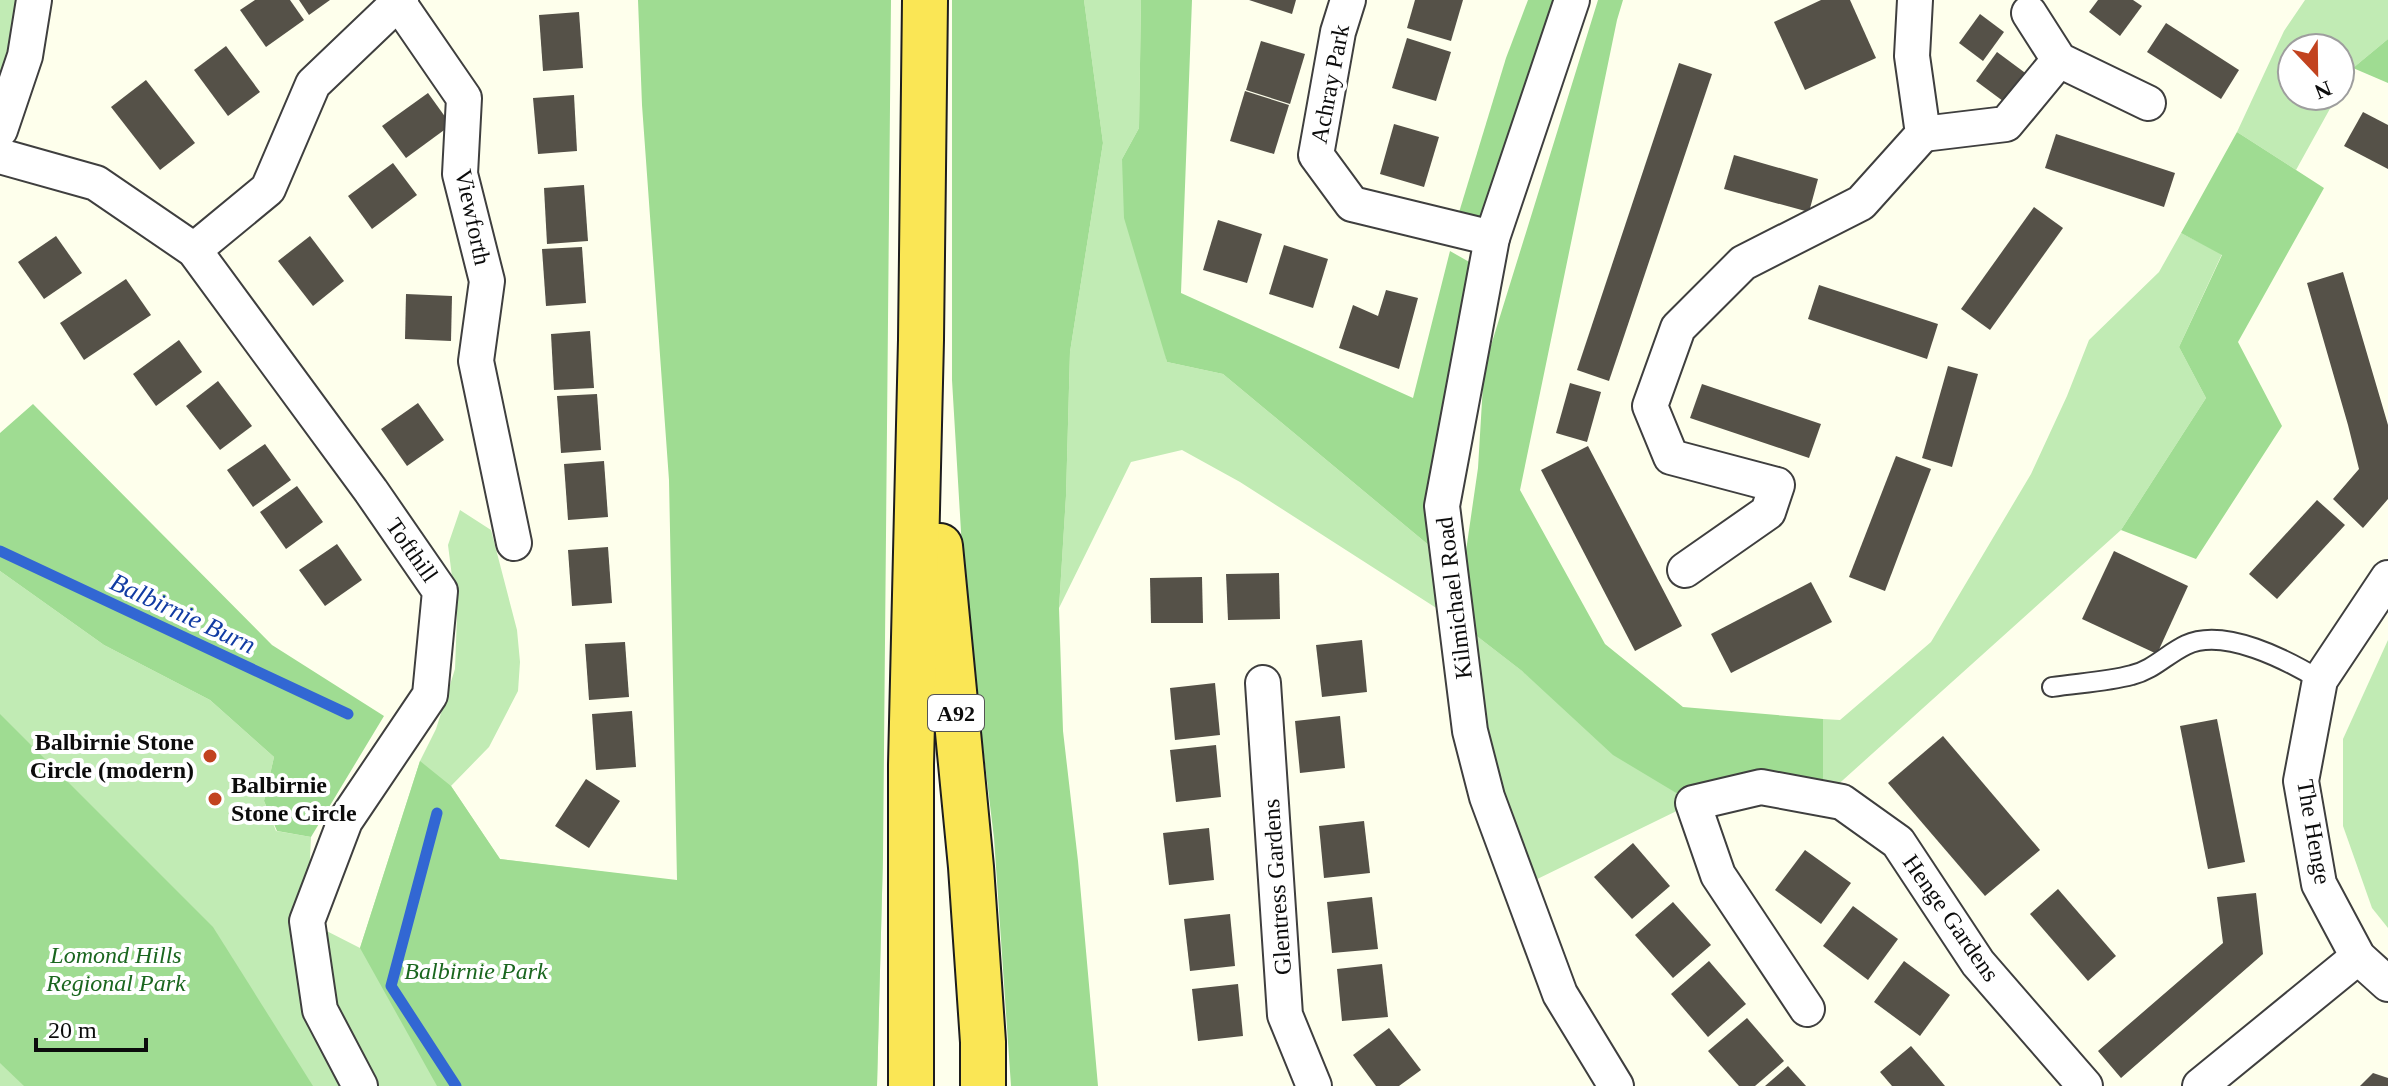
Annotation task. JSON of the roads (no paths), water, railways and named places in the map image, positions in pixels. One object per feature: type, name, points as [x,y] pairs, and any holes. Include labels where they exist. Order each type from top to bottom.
[{"type":"highway","name":"A92","points":[[911,1086],[911,765],[925,0]]},
{"type":"highway","name":"A92","points":[[921,340],[971,867],[983,1042],[983,1086]]},
{"type":"street","points":[[0,130],[25,56],[34,0]]},
{"type":"street","name":"Achray Park","points":[[1348,0],[1338,32],[1316,155],[1352,204],[1492,238]]},
{"type":"street","name":"Kilmichael Road","points":[[1572,0],[1492,238],[1442,506],[1470,731],[1487,797],[1560,994],[1616,1086]]},
{"type":"street","points":[[1915,0],[1912,56],[1923,134]]},
{"type":"street","name":"Viewforth","points":[[194,250],[268,189],[313,84],[400,1],[464,98],[460,174],[487,281],[476,361],[514,543]]},
{"type":"street","points":[[2029,13],[2059,60],[2148,103]]},
{"type":"street","points":[[1685,570],[1768,512],[1777,485],[1671,457],[1650,406],[1678,328],[1743,263],[1861,203],[1923,134],[2006,124],[2059,60]]},
{"type":"street","name":"Tofthill","points":[[0,156],[96,183],[194,250],[371,491],[440,591],[430,695],[345,821],[307,921],[320,1010],[360,1086]]},
{"type":"street","name":"The Henge","points":[[2388,578],[2320,680],[2301,781],[2319,884],[2358,957],[2388,984]]},
{"type":"street","name":"Glentress Gardens","points":[[1263,683],[1285,1015],[1314,1086]]},
{"type":"street","name":"Henge Gardens","points":[[1807,1009],[1718,875],[1693,803],[1761,787],[1842,802],[1898,842],[1978,963],[2085,1086]]},
{"type":"street","points":[[2200,1086],[2358,957]]},
{"type":"lane","points":[[2052,687],[2133,675],[2190,642],[2210,639],[2262,650],[2320,680]]},
{"type":"waterway","name":"Balbirnie Burn","points":[[0,551],[348,714]]},
{"type":"waterway","points":[[437,813],[391,986],[456,1086]]},
{"type":"place","name":"Balbirnie Stone Circle (modern)","points":[[210,756]]},
{"type":"place","name":"Balbirnie Stone Circle","points":[[215,799]]},
{"type":"park label","name":"Lomond Hills Regional Park","points":[[116,969]]},
{"type":"park label","name":"Balbirnie Park","points":[[476,971]]}]
